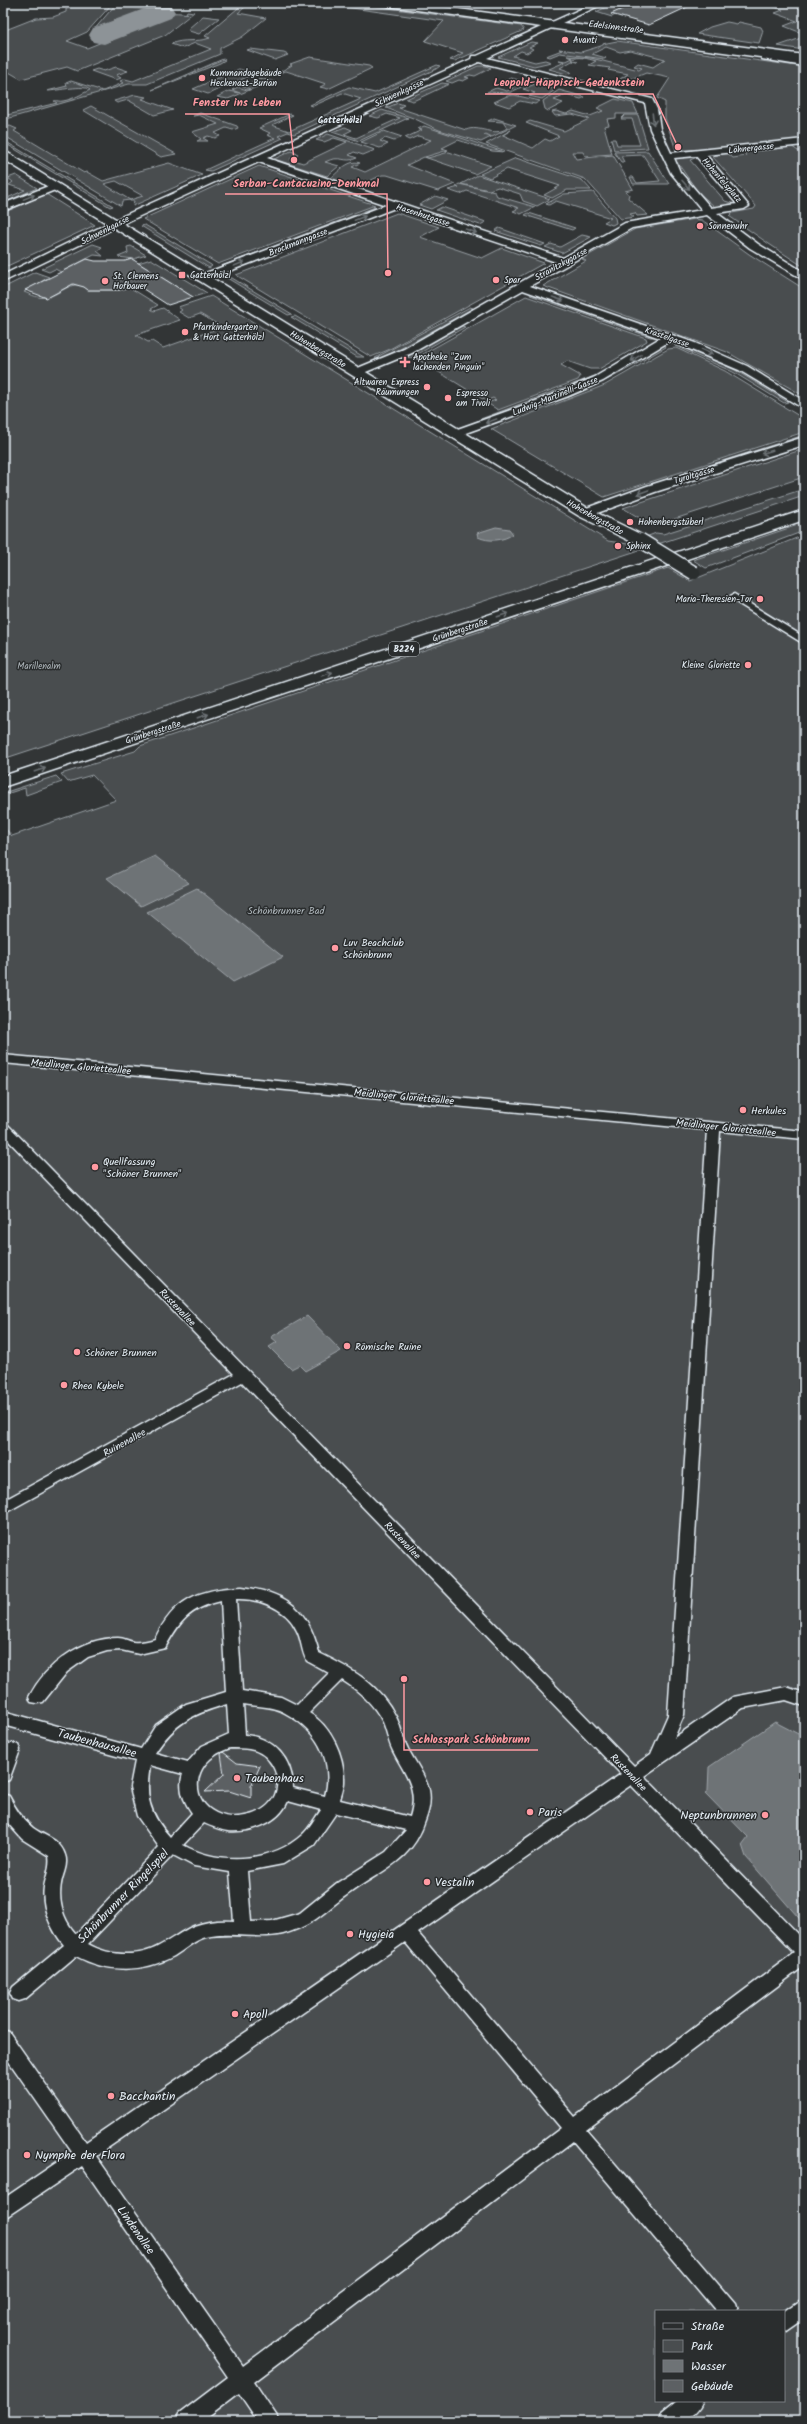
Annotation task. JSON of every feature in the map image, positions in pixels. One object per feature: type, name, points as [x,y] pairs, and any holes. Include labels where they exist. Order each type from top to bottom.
[{"type":"main road","name":"Edelsinnstraße","points":[[388,3],[804,59]]},
{"type":"main road","name":"Edelsinnstraße","points":[[428,3],[804,52]]},
{"type":"main road","name":"Hohenbergstraße","points":[[3,154],[585,513],[638,539]]},
{"type":"main road","name":"Grünbergstraße","points":[[3,767],[804,501]]},
{"type":"main road","name":"Grünbergstraße","points":[[3,782],[804,515]]},
{"type":"street","name":"Schwenkgasse","points":[[4,278],[115,224],[475,58],[601,3]]},
{"type":"street","name":"Edelsinnstraße","points":[[740,50],[755,56],[804,63]]},
{"type":"street","points":[[475,58],[649,101],[652,110],[654,129],[676,173],[708,212],[754,246],[804,277]]},
{"type":"street","name":"Löhnergasse","points":[[698,153],[804,142]]},
{"type":"street","name":"Hohenfelsplatz","points":[[667,156],[698,153],[744,206],[708,212]]},
{"type":"street","name":"Hasenhutgasse","points":[[258,158],[565,262]]},
{"type":"street","points":[[3,208],[56,186]]},
{"type":"street","name":"Brockmanngasse","points":[[202,278],[394,205]]},
{"type":"street","name":"Stranitzkygasse","points":[[357,372],[408,351],[521,286],[634,224],[708,212]]},
{"type":"street","name":"Krastelgasse","points":[[521,286],[669,337],[743,368],[804,406]]},
{"type":"street","name":"Ludwig-Martinelli-Gasse","points":[[456,434],[562,395],[596,380],[669,337]]},
{"type":"street","name":"Tyroltgasse","points":[[585,513],[651,489],[804,440]]},
{"type":"street","points":[[638,539],[698,575]]},
{"type":"street","points":[[734,597],[804,641]]},
{"type":"street","name":"Meidlinger Glorietteallee","points":[[3,1059],[804,1135]]},
{"type":"street","points":[[657,1759],[676,1715],[714,1126]]},
{"type":"street","name":"Rustenallee","points":[[3,1127],[804,1952]]},
{"type":"street","name":"Ruinenallee","points":[[3,1508],[244,1375]]},
{"type":"street","points":[[228,1594],[237,1741]]},
{"type":"street","name":"Schönbrunner Ringelspiel","points":[[3,1801],[8,1812],[25,1831],[46,1843],[56,1854],[58,1861],[51,1891],[52,1903],[58,1922],[75,1946],[89,1954],[108,1960],[129,1962],[161,1954],[191,1935],[208,1929],[269,1929],[306,1918],[344,1887],[386,1862],[407,1842],[415,1825],[422,1802],[419,1783],[399,1748],[388,1717],[362,1683],[312,1657],[307,1636],[300,1622],[289,1610],[272,1600],[255,1594],[207,1596],[188,1605],[169,1623],[160,1644],[145,1648],[120,1644],[101,1647],[80,1654],[62,1666],[38,1697]]},
{"type":"street","points":[[300,1712],[341,1671]]},
{"type":"street","points":[[3,2210],[739,1702],[786,1693],[804,1700]]},
{"type":"street","name":"Schönbrunner Ringelspiel","points":[[234,1696],[269,1699],[300,1712],[314,1723],[333,1752],[337,1781],[333,1804],[316,1831],[294,1849],[273,1859],[238,1866],[202,1862],[171,1847],[150,1825],[139,1798],[139,1769],[152,1740],[175,1717],[203,1702],[234,1696]]},
{"type":"street","name":"Taubenhausallee","points":[[3,1718],[192,1769]]},
{"type":"street","points":[[237,1741],[252,1742],[266,1747],[276,1756],[283,1767],[286,1780],[284,1792],[277,1805],[265,1816],[250,1822],[233,1824],[216,1821],[202,1814],[190,1797],[188,1783],[192,1769],[196,1761],[211,1748],[237,1741]]},
{"type":"street","points":[[3,1775],[12,1750]]},
{"type":"street","points":[[284,1792],[415,1825]]},
{"type":"street","name":"Schönbrunner Ringelspiel","points":[[19,1993],[75,1946],[202,1814]]},
{"type":"street","points":[[238,1866],[243,1928]]},
{"type":"street","points":[[407,1932],[727,2310]]},
{"type":"street","points":[[186,2421],[804,1956]]},
{"type":"street","name":"Lindenallee","points":[[3,2038],[270,2421]]},
{"type":"street","points":[[785,2323],[804,2307]]},
{"type":"street","points":[[669,2421],[691,2402]]},
{"type":"green space","points":[[76,3],[111,5],[87,32],[67,41],[87,48],[112,38],[106,36],[157,15],[167,13],[188,14],[186,13],[187,11],[194,12],[165,35],[77,71],[67,67],[21,79],[7,71],[9,70],[3,65],[3,31],[36,18],[53,17],[66,12],[66,9]]},
{"type":"green space","points":[[244,3],[250,3],[238,13],[266,18],[242,37],[220,48],[220,54],[147,84],[129,84],[3,120],[3,116],[57,103],[54,101],[74,98],[90,90],[87,88],[77,88],[47,91],[67,86],[66,83],[71,81],[103,91],[123,83],[120,81],[125,79],[133,81],[211,49],[195,43],[183,48],[171,44],[181,41],[210,38],[205,36]]},
{"type":"green space","points":[[316,3],[350,3],[521,26],[524,30],[455,61],[450,60],[463,53],[425,41],[444,21]]},
{"type":"green space","points":[[615,3],[636,3],[612,14],[615,15],[612,17],[596,12]]},
{"type":"green space","points":[[763,3],[792,3],[804,7],[804,34],[784,26],[797,21],[775,13],[783,10]]},
{"type":"green space","points":[[115,5],[157,11],[101,34],[93,31]]},
{"type":"green space","points":[[203,16],[219,18],[199,34],[189,31],[189,28]]},
{"type":"green space","points":[[727,22],[737,24],[739,22],[761,27],[763,31],[759,43],[697,34],[710,27]]},
{"type":"green space","points":[[804,37],[804,50],[778,46]]},
{"type":"green space","points":[[617,41],[804,67],[804,140],[705,150],[676,150],[665,118],[665,102],[657,98],[670,78],[646,73],[614,86],[599,82],[603,80],[615,82],[628,74],[608,70],[610,68],[589,65],[596,61],[586,58],[574,59],[572,60],[578,62],[572,61],[560,68],[571,72],[567,74],[549,69],[565,62],[559,60],[566,61],[573,58],[567,56],[591,58],[639,70],[642,68],[634,66],[638,63],[653,67],[665,59],[630,50],[620,52],[606,47],[592,54],[606,58],[604,59],[560,53],[550,57],[546,56],[562,50],[559,49],[581,52],[601,46],[602,44]]},
{"type":"green space","points":[[531,42],[538,43],[529,47],[533,49],[527,53],[521,51],[513,56],[535,62],[545,60],[551,62],[534,66],[498,57]]},
{"type":"green space","points":[[250,49],[284,53],[288,55],[275,60],[247,50]]},
{"type":"green space","points":[[310,57],[369,66],[372,68],[328,89],[320,87],[326,84],[286,71],[278,73],[292,65],[290,64]]},
{"type":"green space","points":[[223,59],[225,60],[220,63],[152,90]]},
{"type":"green space","points":[[437,65],[440,66],[436,69],[294,134],[288,132],[278,136],[283,138],[211,171],[205,170],[275,138],[267,135],[270,133],[259,128],[290,114],[293,115],[272,125],[289,131],[361,99],[342,93],[313,106],[310,105],[349,87],[375,93]]},
{"type":"green space","points":[[478,66],[486,66],[491,68],[475,76],[470,75],[465,77],[469,78],[463,81],[459,80],[452,83],[446,81]]},
{"type":"green space","points":[[116,67],[128,71],[116,75],[121,78],[116,80],[91,71],[97,69],[104,71]]},
{"type":"green space","points":[[239,69],[254,74],[208,94],[193,89]]},
{"type":"green space","points":[[260,78],[275,82],[263,87],[259,86],[228,99],[217,97],[229,91],[240,93],[232,90],[238,87],[247,90],[250,89],[242,86],[247,83],[256,86],[259,84],[251,82]]},
{"type":"green space","points":[[511,78],[530,83],[509,93],[487,92],[496,88],[507,91],[513,88],[511,87],[515,85],[504,81]]},
{"type":"green space","points":[[442,83],[449,84],[413,101],[406,99]]},
{"type":"green space","points":[[535,84],[555,90],[542,99],[529,96],[535,93],[523,89]]},
{"type":"green space","points":[[559,90],[585,97],[581,99],[566,95],[554,100],[563,103],[548,111],[545,109],[543,101]]},
{"type":"green space","points":[[135,95],[146,97],[142,99],[173,110],[154,115],[128,100],[117,103],[114,101]]},
{"type":"green space","points":[[514,95],[540,101],[535,104],[520,101],[509,107],[494,102],[507,96]]},
{"type":"green space","points":[[615,99],[633,103],[638,114],[616,114],[616,118],[607,119],[609,125],[604,126],[612,154],[585,156],[583,152],[572,152],[576,159],[613,155],[633,189],[625,191],[629,194],[628,198],[648,215],[637,216],[635,213],[630,214],[634,217],[621,219],[585,179],[486,144],[511,130],[503,135],[533,148],[545,139],[550,141],[559,136],[526,123],[530,121],[564,131],[589,119],[572,114],[555,116],[552,112],[556,111],[566,114],[573,111],[590,116],[603,111],[597,108]]},
{"type":"green space","points":[[398,103],[404,105],[399,108],[466,130],[476,129],[497,132],[507,128],[503,122],[488,121],[494,118],[516,125],[492,137],[486,134],[484,135],[491,137],[481,142],[439,130],[386,108]]},
{"type":"green space","points":[[91,106],[176,154],[161,157],[83,110]]},
{"type":"green space","points":[[382,110],[408,118],[359,141],[332,132],[345,127],[352,130],[344,134],[356,138],[400,118],[387,114],[378,118],[369,116]]},
{"type":"green space","points":[[200,113],[237,126],[238,128],[233,130],[226,128],[215,133],[220,136],[215,138],[208,136],[203,138],[208,141],[197,141],[201,139],[192,132],[218,124],[199,115],[193,116]]},
{"type":"green space","points":[[625,115],[638,115],[648,148],[614,150],[611,139],[615,139],[617,145],[640,145],[632,119],[621,119]]},
{"type":"green space","points":[[10,126],[17,129],[14,131],[84,173],[87,172],[103,181],[169,163],[202,175],[133,206],[134,201],[122,201],[121,206],[3,135],[3,128]],"holes":[[[116,181],[143,196],[130,200],[104,184]]]},
{"type":"green space","points":[[424,126],[504,152],[492,151],[458,140],[442,148],[448,150],[425,157],[428,158],[449,152],[491,166],[475,174],[424,157],[407,165],[455,184],[438,191],[387,175],[382,175],[357,187],[331,178],[348,164],[356,162],[360,163],[352,167],[365,172],[431,140],[418,136],[409,140],[405,138],[422,130],[418,129]]},
{"type":"green space","points":[[384,131],[402,137],[394,141],[385,138],[380,141],[388,144],[380,148],[361,142]]},
{"type":"green space","points":[[328,134],[375,150],[363,155],[354,152],[349,155],[357,158],[353,160],[335,159],[325,162],[339,166],[327,176],[274,159],[291,151],[298,154],[290,159],[303,163],[347,142],[334,138],[324,142],[316,140]]},
{"type":"green space","points":[[3,140],[113,206],[110,207],[3,142]]},
{"type":"green space","points":[[791,146],[798,151],[804,150],[804,267],[729,216],[732,213],[754,209],[756,206],[712,156],[727,153],[733,158],[746,156],[744,152]]},
{"type":"green space","points":[[648,151],[669,184],[633,184],[630,177],[633,177],[637,183],[660,181],[643,155],[621,156],[624,162],[621,162],[614,152]]},
{"type":"green space","points":[[693,156],[695,158],[690,160],[725,201],[735,204],[715,207],[698,192],[674,158]]},
{"type":"green space","points":[[516,158],[582,180],[591,190],[567,190],[552,198],[544,195],[560,186],[507,169],[490,178],[480,174]]},
{"type":"green space","points":[[264,164],[380,203],[264,165]]},
{"type":"green space","points":[[259,166],[375,205],[218,264],[143,219]]},
{"type":"green space","points":[[16,175],[37,188],[3,203],[3,200],[25,190],[9,185],[13,182],[8,178]]},
{"type":"green space","points":[[478,175],[550,199],[537,206],[523,201],[520,194],[498,187],[489,190],[461,184]]},
{"type":"green space","points":[[459,184],[495,192],[497,196],[535,207],[521,214],[513,211],[519,208],[467,191],[460,194],[448,190],[459,187],[456,186]]},
{"type":"green space","points":[[593,192],[615,218],[616,223],[612,225],[604,222],[611,218],[556,201],[549,205],[546,204],[564,194]]},
{"type":"green space","points":[[46,194],[95,225],[3,268],[3,213]]},
{"type":"green space","points":[[435,196],[448,200],[431,209],[419,205]]},
{"type":"green space","points":[[375,207],[379,208],[222,266]]},
{"type":"green space","points":[[442,207],[486,222],[480,225],[436,210]]},
{"type":"green space","points":[[397,213],[439,227],[420,237],[482,258],[502,248],[544,263],[388,350],[371,357],[236,275]]},
{"type":"green space","points":[[528,213],[575,228],[572,230],[525,215]]},
{"type":"green space","points":[[695,219],[702,220],[749,254],[804,289],[804,396],[727,352],[543,286],[586,261],[582,259],[635,229]]},
{"type":"green space","points":[[145,225],[212,266],[209,268],[141,226]]},
{"type":"green space","points":[[499,228],[545,244],[541,246],[495,231]]},
{"type":"green space","points":[[582,235],[591,237],[562,253],[545,247],[551,244],[560,247]]},
{"type":"green space","points":[[93,244],[102,247],[97,251],[103,256],[94,255],[61,272],[55,269],[49,272],[41,269]]},
{"type":"green space","points":[[131,246],[146,255],[134,259],[118,257],[128,253],[127,247]]},
{"type":"green space","points":[[151,259],[207,293],[193,297],[138,263]]},
{"type":"green space","name":"Marillenalm","points":[[35,272],[49,277],[24,292],[38,297],[52,296],[78,285],[83,286],[88,290],[120,290],[129,287],[158,305],[151,309],[154,311],[163,308],[180,320],[136,335],[148,342],[152,341],[163,348],[222,327],[200,314],[189,318],[179,312],[182,310],[178,307],[211,296],[608,541],[628,544],[656,533],[663,534],[804,489],[804,496],[3,759],[3,288]]},
{"type":"green space","points":[[227,278],[232,278],[292,314],[288,315]]},
{"type":"green space","points":[[531,293],[655,337],[650,337],[530,295]]},
{"type":"green space","points":[[526,296],[646,338],[647,341],[599,369],[590,369],[567,361],[561,365],[579,375],[580,377],[578,380],[498,410],[487,403],[496,400],[493,398],[486,401],[416,358]]},
{"type":"green space","points":[[470,307],[473,308],[400,349],[377,360],[375,358]]},
{"type":"green space","points":[[295,316],[364,357],[357,357],[291,317]]},
{"type":"green space","points":[[462,326],[465,327],[411,358],[407,357]]},
{"type":"green space","points":[[676,344],[735,370],[788,402],[784,403],[733,372],[675,346]]},
{"type":"green space","points":[[665,345],[666,347],[642,361],[593,387],[567,398],[565,397],[600,382]]},
{"type":"green space","points":[[676,348],[725,371],[804,419],[804,432],[604,497],[491,429],[605,385],[668,349]]},
{"type":"green space","points":[[592,377],[594,378],[478,422],[478,420]]},
{"type":"green space","points":[[804,435],[804,438],[690,474],[687,472]]},
{"type":"green space","points":[[804,449],[804,477],[653,526],[623,508]]},
{"type":"green space","points":[[804,523],[804,531],[706,568],[693,560]]},
{"type":"green space","name":"Schönbrunner Bad","points":[[804,535],[804,2421],[3,2421],[3,826],[12,836],[116,800],[92,775],[68,782],[61,774],[135,751],[140,746],[668,568],[690,581]]},
{"type":"green space","points":[[56,776],[62,782],[26,795],[25,788],[3,795],[3,793]]},
{"type":"water","points":[[496,527],[509,529],[513,534],[496,540],[486,540],[478,537],[477,533]]},
{"type":"water","points":[[155,856],[189,883],[141,906],[107,878]]},
{"type":"water","points":[[197,888],[283,957],[233,982],[147,912]]},
{"type":"water","points":[[307,1316],[341,1351],[305,1371],[299,1365],[291,1369],[269,1347],[277,1342],[271,1337]]},
{"type":"water","name":"Neptunbrunnen","points":[[775,1722],[804,1737],[804,1924],[746,1857],[742,1845],[748,1837],[705,1793],[708,1791],[709,1767]]},
{"type":"building","points":[[636,3],[696,3],[649,25],[611,14]]},
{"type":"building","name":"St. Clemens Hofbauer","points":[[87,259],[95,261],[125,261],[132,259],[193,297],[168,305],[137,285],[120,290],[88,290],[84,287],[73,284],[47,298],[25,290]]},
{"type":"building","name":"Taubenhaus","points":[[223,1752],[237,1763],[260,1766],[251,1786],[251,1798],[229,1791],[205,1792],[224,1774],[221,1754]]},
{"type":"taxiway","points":[[104,35],[160,12]]},
{"type":"place","name":"Avanti","points":[[565,40]]},
{"type":"place","name":"Kommandogebäude Heckenast-Burian","points":[[202,78]]},
{"type":"place","name":"Leopold-Happisch-Gedenkstein","points":[[678,147]]},
{"type":"place","name":"Fenster ins Leben","points":[[294,160]]},
{"type":"place","name":"Sonnenuhr","points":[[700,226]]},
{"type":"place","name":"Serban-Cantacuzino-Denkmal","points":[[388,273]]},
{"type":"place","name":"Gatterhölzl","points":[[182,275]]},
{"type":"place","name":"Spar","points":[[496,280]]},
{"type":"place","name":"St. Clemens Hofbauer","points":[[105,281]]},
{"type":"place","name":"Pfarrkindergarten & Hort Gatterhölzl","points":[[185,332]]},
{"type":"place","name":"Apotheke \"Zum lachenden Pinguin\"","points":[[405,362]]},
{"type":"place","name":"Altwaren Express Räumungen","points":[[427,387]]},
{"type":"place","name":"Espresso am Tivoli","points":[[448,398]]},
{"type":"place","name":"Hohenbergstüberl","points":[[630,522]]},
{"type":"place","name":"Sphinx","points":[[618,546]]},
{"type":"place","name":"Maria-Theresien-Tor","points":[[760,599]]},
{"type":"place","name":"Kleine Gloriette","points":[[748,665]]},
{"type":"place","name":"Luv Beachclub Schönbrunn","points":[[335,948]]},
{"type":"place","name":"Herkules","points":[[743,1110]]},
{"type":"place","name":"Quellfassung \"Schöner Brunnen\"","points":[[95,1167]]},
{"type":"place","name":"Römische Ruine","points":[[347,1346]]},
{"type":"place","name":"Schöner Brunnen","points":[[77,1352]]},
{"type":"place","name":"Rhea Kybele","points":[[64,1385]]},
{"type":"place","name":"Schlosspark Schönbrunn","points":[[404,1679]]},
{"type":"place","name":"Taubenhaus","points":[[237,1778]]},
{"type":"place","name":"Paris","points":[[530,1812]]},
{"type":"place","name":"Neptunbrunnen","points":[[765,1815]]},
{"type":"place","name":"Vestalin","points":[[427,1882]]},
{"type":"place","name":"Hygieia","points":[[350,1934]]},
{"type":"place","name":"Apoll","points":[[235,2014]]},
{"type":"place","name":"Bacchantin","points":[[111,2096]]},
{"type":"place","name":"Nymphe der Flora","points":[[27,2155]]},
{"type":"district","name":"Gatterhölzl","points":[[340,120]]}]
